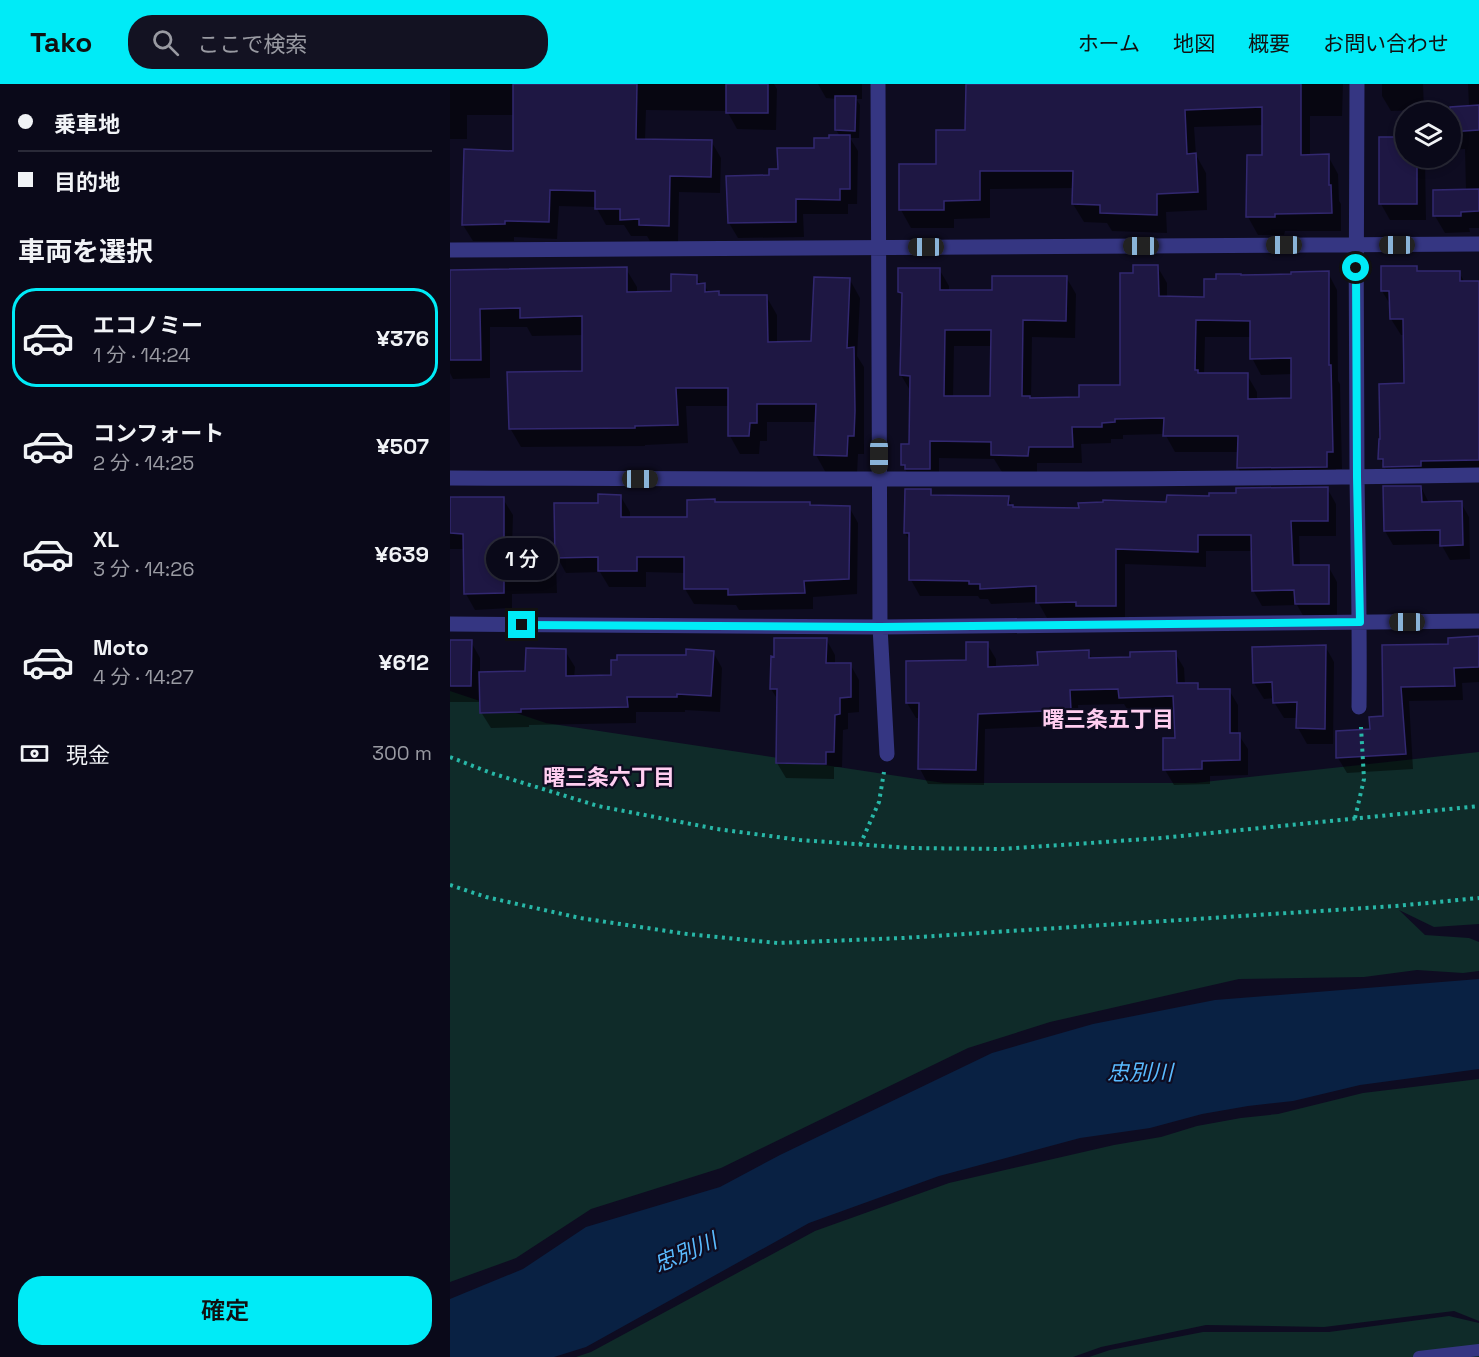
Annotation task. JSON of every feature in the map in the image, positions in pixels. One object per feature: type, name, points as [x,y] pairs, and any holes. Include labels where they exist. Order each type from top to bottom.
[{"type":"street","points":[[878,84],[880,627],[886,753]]},
{"type":"street","points":[[1358,84],[1356,245],[1359,707]]},
{"type":"street","points":[[450,250],[1479,244]]},
{"type":"street","points":[[450,478],[879,480],[1479,475]]},
{"type":"street","points":[[450,624],[880,627],[1479,621]]},
{"type":"lane","points":[[1419,1357],[1479,1350]]},
{"type":"path","points":[[1355,818],[1364,779],[1359,707]]},
{"type":"path","points":[[860,845],[879,802],[886,753]]},
{"type":"path","points":[[450,757],[491,773],[598,806],[717,829],[800,840],[909,848],[1002,849],[1162,838],[1479,806]]},
{"type":"path","points":[[450,885],[486,897],[580,918],[687,934],[778,943],[914,937],[1396,906],[1479,898]]},
{"type":"green space","points":[[450,691],[546,723],[944,783],[1195,783],[1479,752],[1479,924],[1434,927],[1399,910],[1425,935],[1469,938],[1479,942],[1479,971],[1463,973],[1417,970],[1364,977],[1239,979],[1050,1022],[968,1048],[721,1168],[591,1209],[516,1258],[450,1282]]},
{"type":"green space","points":[[1479,1079],[1479,1321],[1454,1311],[1324,1327],[1206,1325],[1101,1347],[1073,1357],[576,1357],[591,1352],[815,1231],[949,1183],[1114,1145],[1161,1137],[1197,1126],[1278,1114],[1363,1093]]},
{"type":"green space","points":[[1449,1316],[1479,1323],[1479,1357],[1089,1357],[1110,1350],[1203,1332],[1329,1332]]},
{"type":"water","name":"忠別川","points":[[1479,979],[1479,1069],[1360,1085],[1293,1101],[1248,1106],[1202,1114],[1150,1128],[1080,1138],[939,1176],[809,1223],[586,1347],[554,1357],[450,1357],[450,1299],[523,1269],[586,1227],[720,1187],[780,1155],[992,1053],[1093,1024],[1215,1000]]},
{"type":"building","points":[[513,84],[637,84],[636,139],[712,140],[711,177],[670,176],[669,226],[639,225],[639,219],[620,220],[620,209],[595,209],[595,191],[550,190],[549,222],[505,221],[505,224],[462,225],[464,149],[513,151]]},
{"type":"building","points":[[726,84],[768,84],[768,113],[726,113]]},
{"type":"building","points":[[966,84],[1301,84],[1301,155],[1329,154],[1332,213],[1246,217],[1247,155],[1262,155],[1262,107],[1185,110],[1187,154],[1196,153],[1198,192],[1157,194],[1157,215],[1100,213],[1100,205],[1072,204],[1073,171],[980,171],[980,200],[944,201],[944,210],[899,210],[899,164],[936,164],[936,130],[965,130]]},
{"type":"building","points":[[835,96],[856,96],[855,131],[835,130]]},
{"type":"building","points":[[1479,105],[1479,130],[1461,131],[1461,106]]},
{"type":"building","points":[[829,135],[850,135],[850,189],[840,189],[840,200],[796,199],[796,222],[728,223],[726,176],[769,175],[769,169],[778,169],[777,148],[814,148],[814,138],[829,138]]},
{"type":"building","points":[[1379,137],[1395,137],[1395,168],[1417,168],[1417,204],[1379,204]]},
{"type":"building","points":[[1479,189],[1479,211],[1461,212],[1461,216],[1433,216],[1433,190]]},
{"type":"building","points":[[1133,265],[1158,265],[1159,296],[1204,297],[1204,279],[1216,279],[1216,274],[1291,274],[1291,272],[1329,271],[1329,365],[1331,365],[1333,452],[1327,452],[1327,467],[1237,468],[1238,436],[1163,436],[1164,418],[1115,419],[1115,422],[1102,423],[1102,427],[1072,427],[1073,447],[1029,447],[1028,456],[991,455],[991,442],[930,441],[930,469],[905,469],[905,465],[901,465],[901,444],[909,444],[910,376],[900,375],[902,293],[898,292],[898,268],[940,268],[940,290],[992,290],[992,276],[1067,276],[1066,321],[1023,320],[1022,396],[1030,396],[1030,398],[1079,397],[1079,385],[1120,385],[1120,273],[1133,273]],"holes":[[[1196,320],[1250,321],[1250,359],[1291,358],[1291,398],[1248,399],[1248,373],[1198,373],[1198,370],[1195,370]],[[945,330],[991,330],[990,396],[944,396]]]},
{"type":"building","points":[[1381,266],[1417,266],[1417,271],[1460,271],[1460,281],[1479,281],[1479,460],[1421,461],[1421,466],[1383,467],[1383,459],[1378,459],[1379,384],[1404,383],[1403,319],[1390,319],[1389,291],[1381,291]]},
{"type":"building","points":[[627,267],[627,292],[671,291],[671,274],[697,275],[697,284],[705,283],[705,292],[719,291],[719,295],[767,295],[768,342],[811,341],[814,277],[850,278],[847,348],[854,347],[855,411],[854,436],[848,436],[847,456],[814,455],[816,404],[757,404],[757,423],[750,423],[749,436],[728,436],[728,388],[676,388],[678,425],[635,426],[635,428],[509,429],[507,372],[582,371],[582,316],[520,318],[520,308],[480,309],[481,360],[450,360],[450,270]]},
{"type":"building","points":[[1383,486],[1421,486],[1422,502],[1462,501],[1463,545],[1440,546],[1440,530],[1384,531]]},
{"type":"building","points":[[1328,487],[1328,521],[1291,521],[1293,565],[1329,565],[1329,604],[1295,604],[1294,590],[1252,591],[1251,535],[1198,535],[1198,552],[1116,549],[1116,606],[1076,606],[1076,602],[1036,603],[1036,586],[980,589],[980,584],[969,584],[969,581],[909,580],[909,533],[904,533],[905,489],[931,489],[931,495],[1009,496],[1008,505],[1013,505],[1013,507],[1079,508],[1078,503],[1103,502],[1103,500],[1166,502],[1167,495],[1209,496],[1209,493],[1236,493],[1236,488]]},
{"type":"building","points":[[598,494],[621,495],[621,517],[687,517],[687,500],[810,502],[810,505],[850,506],[849,579],[804,581],[805,593],[728,595],[728,589],[684,589],[684,557],[637,557],[637,571],[598,571],[598,557],[555,558],[554,503],[598,503]]},
{"type":"building","points":[[450,497],[504,497],[504,546],[548,545],[549,577],[504,579],[504,593],[464,594],[463,534],[450,533]]},
{"type":"building","points":[[1479,636],[1479,667],[1454,668],[1455,686],[1401,687],[1406,754],[1336,758],[1336,731],[1370,729],[1369,717],[1383,716],[1382,645],[1448,644],[1448,638]]},
{"type":"building","points":[[774,638],[827,638],[826,663],[851,663],[851,697],[840,698],[840,714],[835,715],[834,752],[826,752],[826,764],[776,763],[777,689],[770,689]]},
{"type":"building","points":[[450,640],[472,640],[471,686],[450,686]]},
{"type":"building","points":[[966,642],[988,642],[988,667],[1038,665],[1037,652],[1089,650],[1089,658],[1130,657],[1130,652],[1176,651],[1177,683],[1198,683],[1198,689],[1230,689],[1230,733],[1240,733],[1240,760],[1202,761],[1202,769],[1163,770],[1163,738],[1175,738],[1173,696],[1119,698],[1118,689],[1070,690],[1071,710],[978,714],[976,770],[918,769],[919,703],[906,703],[906,661],[966,660]]},
{"type":"building","points":[[1326,645],[1325,729],[1296,728],[1297,702],[1273,703],[1272,682],[1253,683],[1252,647]]},
{"type":"building","points":[[526,648],[566,649],[566,676],[611,675],[611,660],[617,660],[617,655],[686,655],[686,649],[714,651],[711,696],[677,694],[677,697],[627,697],[628,707],[521,709],[521,712],[480,713],[479,672],[525,671]]},
{"type":"district","name":"曙三条五丁目","points":[[1108,719]]},
{"type":"district","name":"曙三条六丁目","points":[[609,777]]},
{"type":"route","points":[[522,625],[880,627],[1360,622],[1356,268]]}]
